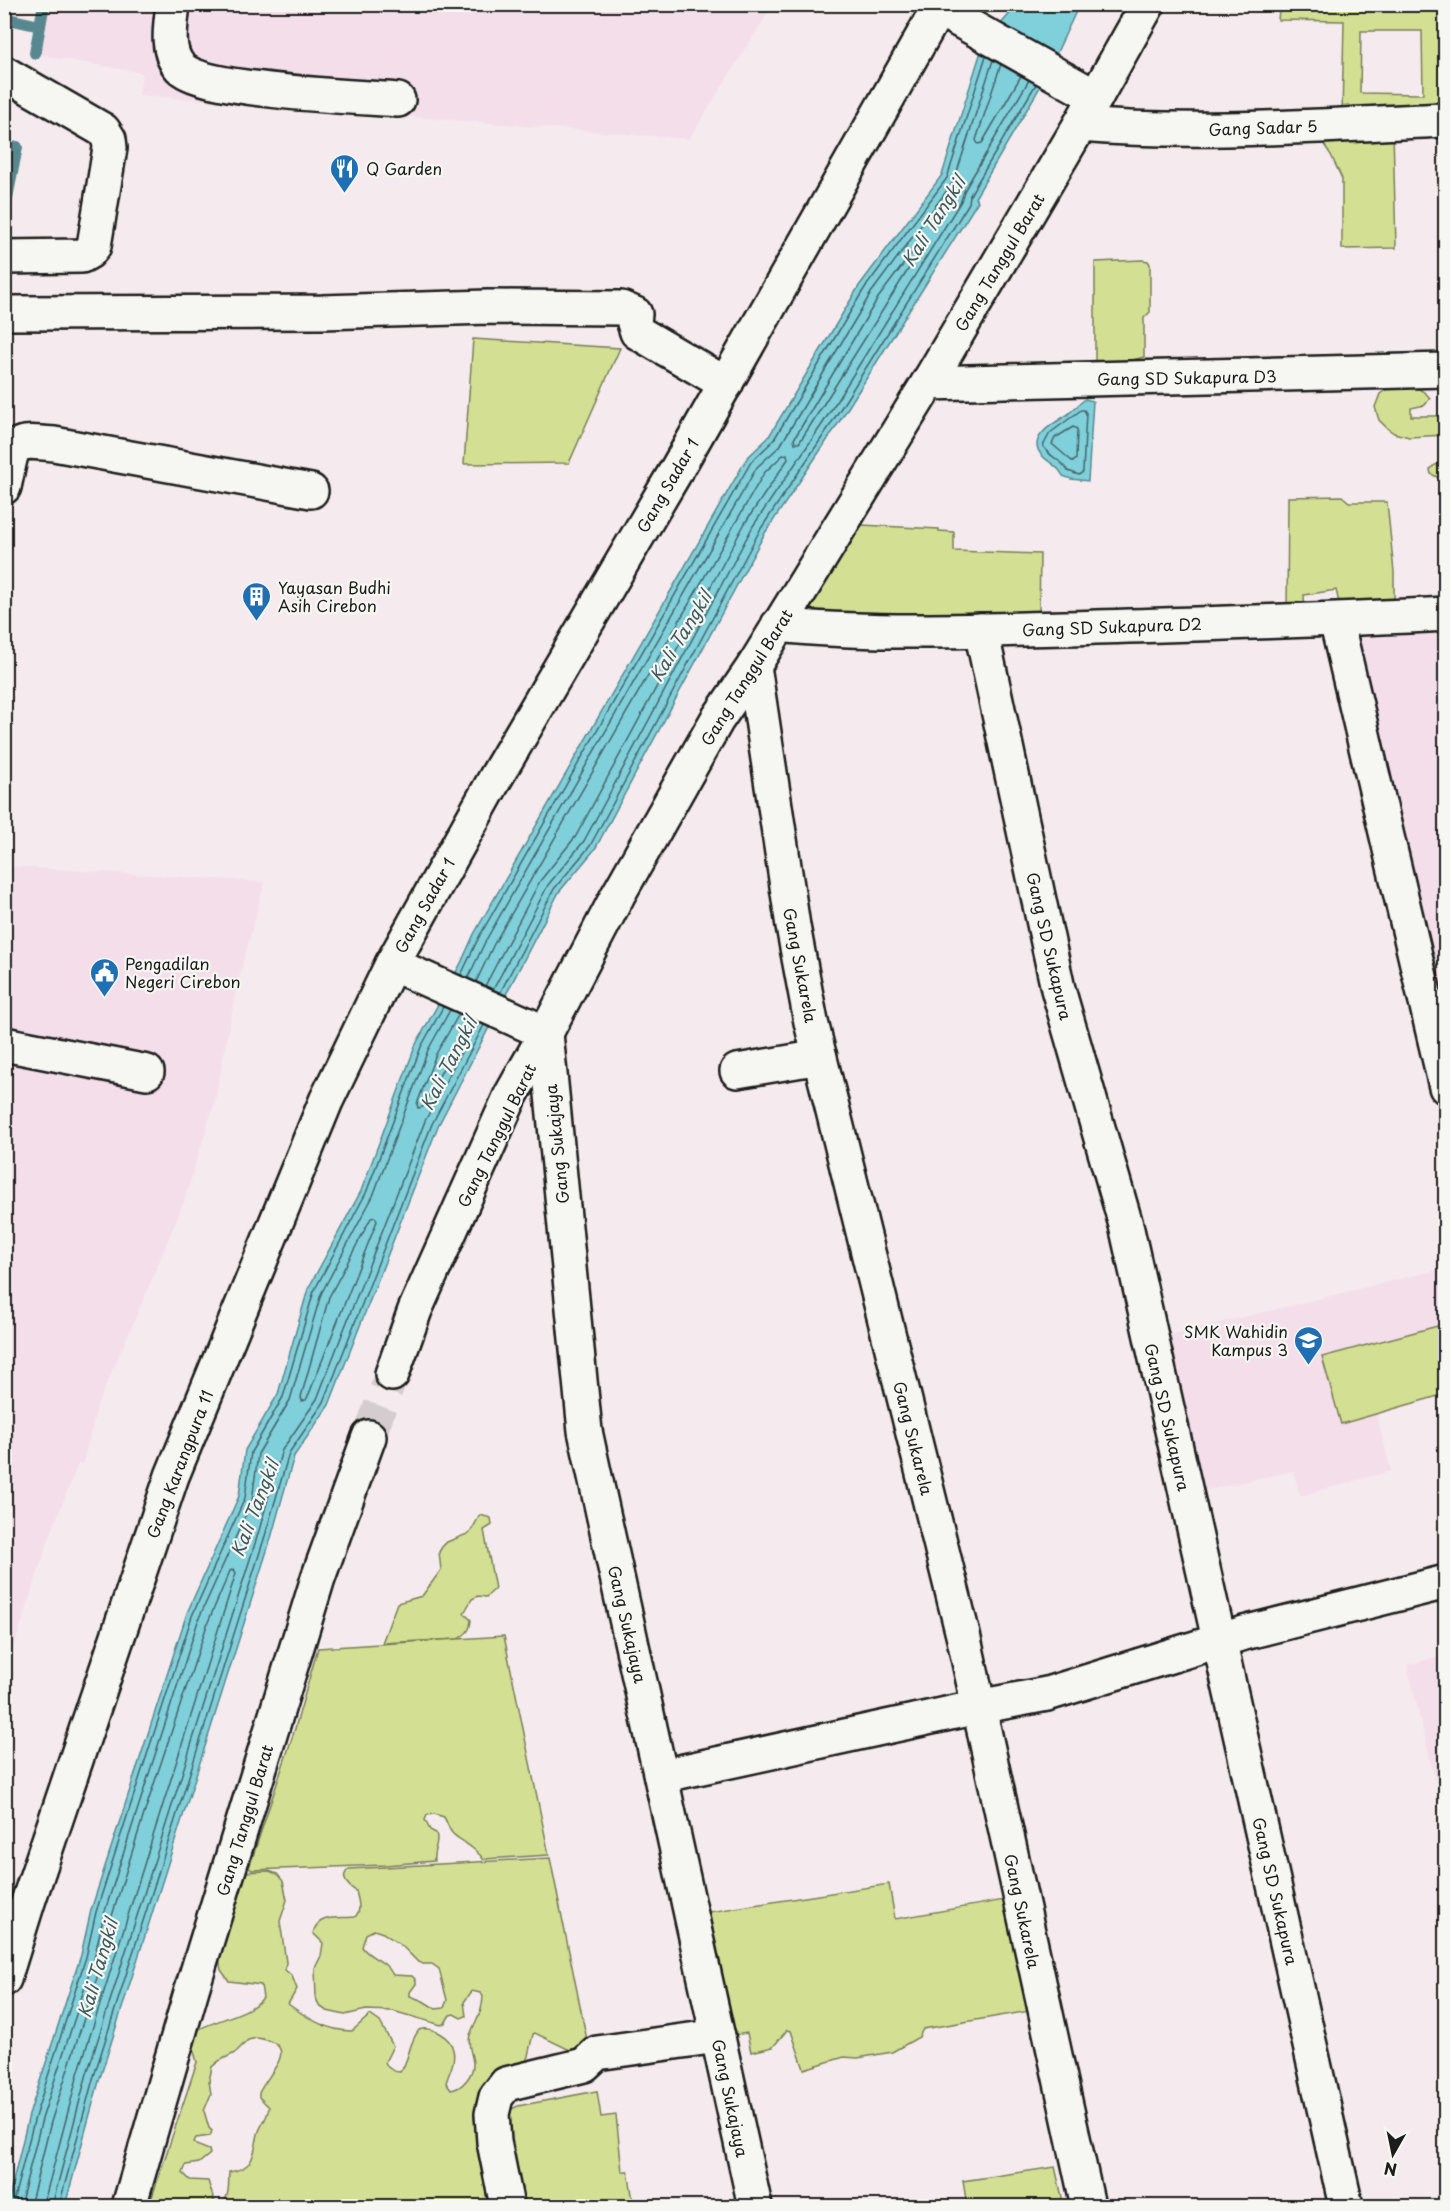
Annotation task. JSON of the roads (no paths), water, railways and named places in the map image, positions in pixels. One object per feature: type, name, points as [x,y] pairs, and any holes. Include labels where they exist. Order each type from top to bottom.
[{"type":"street","points":[[173,4],[170,38],[172,53],[179,67],[191,75],[204,80],[248,87],[398,100]]},
{"type":"street","name":"Gang Tanggul Barat","points":[[392,1374],[415,1310],[507,1106],[536,1028],[618,895],[705,740],[754,666],[928,383],[1080,125],[1086,91],[1148,4]]},
{"type":"street","points":[[946,10],[1086,91]]},
{"type":"street","name":"Gang Sadar 1","points":[[401,968],[496,777],[946,10]]},
{"type":"street","points":[[4,73],[103,130],[109,139],[110,148],[94,246],[89,252],[82,256],[4,257]]},
{"type":"street","name":"Gang Sadar 5","points":[[1080,125],[1118,128],[1235,129],[1446,120]]},
{"type":"street","points":[[4,313],[322,312],[488,306],[621,308],[635,314],[634,323],[637,332],[726,384]]},
{"type":"street","name":"Gang SD Sukapura D3","points":[[928,383],[1446,370]]},
{"type":"street","points":[[4,487],[12,451],[18,444],[27,441],[311,491]]},
{"type":"street","name":"Gang SD Sukapura D2","points":[[778,625],[851,631],[981,630],[1336,620],[1446,614]]},
{"type":"street","points":[[1336,620],[1446,1087]]},
{"type":"street","name":"Gang SD Sukapura","points":[[981,630],[1058,989],[1126,1225],[1168,1421],[1221,1642],[1346,2206]]},
{"type":"street","name":"Gang Sukarela","points":[[754,666],[792,926],[820,1057],[964,1639],[1088,2206]]},
{"type":"street","points":[[401,968],[536,1028]]},
{"type":"street","name":"Gang Karangpura 11","points":[[4,1979],[171,1476],[326,1101],[401,968]]},
{"type":"street","name":"Gang Sukajaya","points":[[536,1028],[585,1431],[755,2206]]},
{"type":"street","points":[[4,1044],[147,1072]]},
{"type":"street","points":[[737,1071],[820,1057]]},
{"type":"street","name":"Gang Tanggul Barat","points":[[129,2206],[192,1989],[318,1578],[369,1437]]},
{"type":"street","points":[[661,1776],[1047,1694],[1244,1634],[1446,1582]]},
{"type":"street","points":[[507,2206],[494,2142],[492,2114],[496,2097],[506,2084],[584,2065],[597,2053],[718,2036]]},
{"type":"water","name":"Kali Tangkil","points":[[1017,5],[1079,5],[1043,82],[975,198],[978,201],[834,430],[765,533],[595,849],[559,892],[438,1126],[329,1405],[294,1456],[271,1538],[99,2081],[65,2206],[7,2206],[29,2115],[81,1955],[91,1910],[187,1613],[239,1496],[245,1450],[278,1394],[308,1289],[361,1191],[416,1044],[461,963],[474,934],[747,458],[768,438],[859,286],[942,175],[983,45]]},
{"type":"water","points":[[1085,399],[1093,401],[1088,481],[1063,476],[1058,468],[1043,457],[1037,447],[1040,435],[1045,430]]},
{"type":"waterway","points":[[35,53],[44,4]]},
{"type":"waterway","points":[[4,18],[40,26]]},
{"type":"waterway","points":[[6,203],[17,147]]},
{"type":"tunnel","points":[[369,1437],[392,1374]]},
{"type":"place","name":"Q Garden","points":[[345,194]]},
{"type":"place","name":"Yayasan Budhi Asih Cirebon","points":[[257,622]]},
{"type":"place","name":"Pengadilan Negeri Cirebon","points":[[104,998]]},
{"type":"place","name":"SMK Wahidin Kampus 3","points":[[1309,1366]]}]
